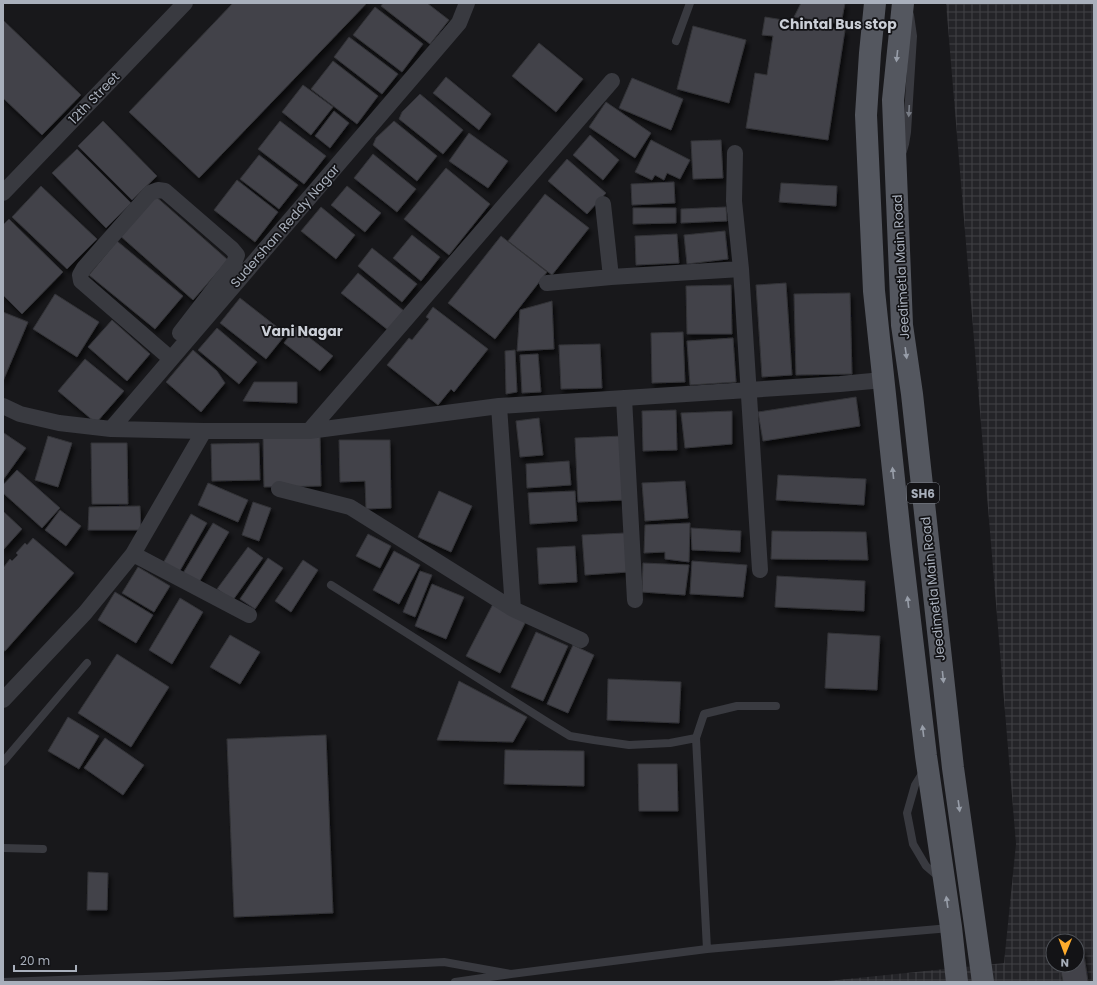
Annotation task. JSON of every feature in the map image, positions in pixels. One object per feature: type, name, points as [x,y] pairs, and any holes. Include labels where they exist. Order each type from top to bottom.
[{"type":"main road","name":"Jeedimetla Main Road","points":[[875,3],[866,115],[874,291],[901,545],[928,766],[951,928],[957,982]]},
{"type":"main road","name":"Jeedimetla Main Road","points":[[903,3],[893,100],[902,325],[914,417],[953,768],[984,982]]},
{"type":"street","name":"12th Street","points":[[3,192],[185,3]]},
{"type":"street","name":"Sudershan Reddy Nagar","points":[[111,429],[171,359],[177,338],[459,23],[468,3]]},
{"type":"street","points":[[309,431],[612,82]]},
{"type":"street","points":[[735,154],[734,201],[741,269],[760,570]]},
{"type":"street","points":[[171,359],[81,281],[80,275],[84,268],[150,193],[158,190],[165,191],[237,255],[234,263],[177,338]]},
{"type":"street","points":[[603,204],[611,277]]},
{"type":"street","points":[[547,283],[611,277],[741,269]]},
{"type":"street","points":[[3,406],[20,414],[59,423],[111,429],[309,431],[499,406],[883,380]]},
{"type":"street","points":[[624,398],[635,600]]},
{"type":"street","points":[[499,406],[513,609]]},
{"type":"street","points":[[3,700],[85,613],[133,554],[204,431]]},
{"type":"street","points":[[279,490],[350,507],[513,609],[580,640]]},
{"type":"street","points":[[133,554],[249,616]]},
{"type":"lane","points":[[676,42],[690,3]]},
{"type":"lane","points":[[895,171],[908,132],[913,36],[907,3]]},
{"type":"lane","points":[[331,585],[570,736],[629,745],[670,743],[696,738]]},
{"type":"lane","points":[[3,762],[87,663]]},
{"type":"lane","points":[[707,949],[696,738],[704,714],[737,706],[776,706]]},
{"type":"lane","points":[[3,848],[43,849]]},
{"type":"lane","points":[[455,982],[707,949],[951,928]]},
{"type":"lane","points":[[3,982],[169,976],[444,962],[511,974]]},
{"type":"shaded area","points":[[946,3],[1094,3],[1094,982],[818,982],[1004,963],[1016,844]]},
{"type":"building","points":[[233,3],[367,3],[199,178],[129,112]]},
{"type":"building","points":[[383,3],[427,3],[449,20],[430,44],[381,6]]},
{"type":"building","points":[[801,3],[845,3],[841,24],[794,17]]},
{"type":"building","points":[[375,7],[423,44],[402,72],[353,35]]},
{"type":"building","points":[[765,17],[845,30],[828,140],[746,128],[755,73],[767,75],[773,36],[762,35]]},
{"type":"building","points":[[3,20],[81,95],[42,135],[3,98]]},
{"type":"building","points":[[693,26],[746,40],[729,103],[677,89]]},
{"type":"building","points":[[349,37],[398,74],[382,94],[334,57]]},
{"type":"building","points":[[539,43],[583,79],[556,112],[512,76]]},
{"type":"building","points":[[333,61],[378,96],[357,124],[311,89]]},
{"type":"building","points":[[446,77],[491,114],[479,130],[433,93]]},
{"type":"building","points":[[632,78],[683,99],[671,130],[619,108]]},
{"type":"building","points":[[303,85],[333,107],[311,135],[282,112]]},
{"type":"building","points":[[420,94],[463,130],[443,154],[399,119],[402,112]]},
{"type":"building","points":[[606,102],[651,133],[635,158],[589,127]]},
{"type":"building","points":[[334,111],[349,123],[330,148],[315,136]]},
{"type":"building","points":[[103,121],[157,176],[132,200],[78,146]]},
{"type":"building","points":[[280,121],[326,156],[304,184],[258,149]]},
{"type":"building","points":[[394,121],[437,156],[417,181],[373,145],[376,138]]},
{"type":"building","points":[[469,133],[508,161],[488,188],[449,161]]},
{"type":"building","points":[[590,135],[619,160],[603,180],[573,155]]},
{"type":"building","points":[[651,140],[690,160],[680,179],[667,173],[664,180],[655,175],[652,180],[635,172]]},
{"type":"building","points":[[721,140],[723,178],[693,179],[691,141]]},
{"type":"building","points":[[77,149],[131,203],[106,228],[52,173]]},
{"type":"building","points":[[373,154],[416,189],[397,212],[354,178]]},
{"type":"building","points":[[259,155],[298,185],[279,209],[240,179]]},
{"type":"building","points":[[567,159],[606,193],[587,214],[548,181]]},
{"type":"building","points":[[446,168],[490,204],[449,255],[404,219]]},
{"type":"building","points":[[237,180],[278,212],[255,242],[214,210]]},
{"type":"building","points":[[674,182],[675,203],[632,205],[631,184]]},
{"type":"building","points":[[781,183],[837,186],[836,206],[779,202]]},
{"type":"building","points":[[41,186],[97,239],[67,269],[12,217]]},
{"type":"building","points":[[347,186],[381,213],[365,232],[331,205]]},
{"type":"building","points":[[153,194],[228,260],[193,300],[118,234]]},
{"type":"building","points":[[545,194],[589,228],[552,275],[508,241]]},
{"type":"building","points":[[321,207],[355,235],[336,259],[301,231]]},
{"type":"building","points":[[726,207],[727,221],[681,223],[681,209]]},
{"type":"building","points":[[633,208],[676,208],[676,223],[633,224]]},
{"type":"building","points":[[9,219],[63,272],[22,314],[3,295],[3,225]]},
{"type":"building","points":[[725,231],[728,259],[687,264],[684,235]]},
{"type":"building","points":[[677,234],[679,263],[636,265],[635,236]]},
{"type":"building","points":[[412,235],[440,257],[421,281],[393,258]]},
{"type":"building","points":[[501,236],[547,272],[495,339],[448,303]]},
{"type":"building","points":[[117,241],[183,296],[155,329],[89,275]]},
{"type":"building","points":[[372,248],[417,284],[402,302],[358,266]]},
{"type":"building","points":[[358,273],[404,311],[388,330],[341,293]]},
{"type":"building","points":[[786,283],[792,375],[762,377],[756,285]]},
{"type":"building","points":[[731,285],[732,334],[687,334],[686,286]]},
{"type":"building","points":[[850,293],[852,374],[796,375],[794,294]]},
{"type":"building","points":[[55,294],[99,322],[77,357],[33,329]]},
{"type":"building","points":[[240,298],[286,334],[266,359],[220,323]]},
{"type":"building","points":[[552,301],[554,349],[517,351],[520,310]]},
{"type":"building","points":[[433,307],[488,349],[454,392],[451,389],[438,405],[387,365],[409,338],[412,340],[429,319],[426,317]]},
{"type":"building","points":[[3,312],[28,322],[3,381]]},
{"type":"building","points":[[112,320],[150,354],[127,381],[88,347]]},
{"type":"building","points":[[296,327],[333,356],[320,371],[284,343]]},
{"type":"building","points":[[217,328],[257,362],[239,384],[198,350]]},
{"type":"building","points":[[683,332],[685,382],[652,383],[651,333]]},
{"type":"building","points":[[733,338],[736,382],[690,385],[687,341]]},
{"type":"building","points":[[600,344],[602,388],[561,389],[559,345]]},
{"type":"building","points":[[193,350],[217,371],[225,383],[201,412],[166,382]]},
{"type":"building","points":[[515,350],[517,392],[506,394],[505,351]]},
{"type":"building","points":[[538,354],[541,392],[522,393],[520,355]]},
{"type":"building","points":[[85,359],[124,391],[96,423],[58,391]]},
{"type":"building","points":[[254,382],[297,382],[297,403],[243,401]]},
{"type":"building","points":[[856,397],[860,426],[763,441],[758,412]]},
{"type":"building","points":[[676,410],[677,450],[643,451],[642,411]]},
{"type":"building","points":[[732,411],[732,444],[685,448],[681,413]]},
{"type":"building","points":[[539,418],[543,455],[520,457],[516,421]]},
{"type":"building","points":[[4,433],[26,448],[3,480],[3,434]]},
{"type":"building","points":[[320,435],[321,486],[264,487],[263,436]]},
{"type":"building","points":[[48,436],[72,443],[58,487],[35,480]]},
{"type":"building","points":[[622,436],[625,500],[578,502],[575,438]]},
{"type":"building","points":[[339,440],[390,440],[391,508],[366,509],[365,481],[340,482]]},
{"type":"building","points":[[91,443],[127,443],[128,504],[92,504]]},
{"type":"building","points":[[259,443],[260,480],[212,481],[211,444]]},
{"type":"building","points":[[569,461],[571,485],[527,488],[526,464]]},
{"type":"building","points":[[17,470],[60,508],[42,528],[3,493],[3,485]]},
{"type":"building","points":[[778,475],[866,479],[864,505],[776,500]]},
{"type":"building","points":[[685,481],[688,518],[645,521],[642,483]]},
{"type":"building","points":[[208,483],[248,500],[238,522],[198,505]]},
{"type":"building","points":[[439,491],[472,506],[451,552],[418,537]]},
{"type":"building","points":[[575,491],[577,521],[530,524],[528,493]]},
{"type":"building","points":[[253,502],[271,508],[259,541],[242,535]]},
{"type":"building","points":[[140,506],[141,530],[88,530],[89,507]]},
{"type":"building","points":[[60,510],[81,526],[66,546],[45,530]]},
{"type":"building","points":[[3,511],[22,529],[3,550]]},
{"type":"building","points":[[191,514],[207,523],[178,574],[162,565]]},
{"type":"building","points":[[213,523],[229,532],[198,584],[182,575]]},
{"type":"building","points":[[690,523],[689,562],[665,559],[665,552],[644,553],[645,525]]},
{"type":"building","points":[[691,528],[741,531],[740,552],[692,550]]},
{"type":"building","points":[[772,531],[866,532],[868,560],[771,559]]},
{"type":"building","points":[[625,533],[628,572],[585,575],[582,535]]},
{"type":"building","points":[[368,534],[391,546],[380,568],[356,556]]},
{"type":"building","points":[[33,538],[74,573],[5,651],[3,650],[3,568],[10,559],[12,561],[18,555],[16,553],[25,543],[27,545]]},
{"type":"building","points":[[575,546],[577,582],[539,584],[537,548]]},
{"type":"building","points":[[248,547],[263,558],[233,600],[217,589]]},
{"type":"building","points":[[394,551],[420,565],[399,604],[373,590]]},
{"type":"building","points":[[268,558],[283,568],[255,609],[240,599]]},
{"type":"building","points":[[303,560],[318,570],[291,612],[275,601]]},
{"type":"building","points":[[692,561],[747,565],[743,597],[690,594]]},
{"type":"building","points":[[643,563],[689,565],[685,595],[642,592]]},
{"type":"building","points":[[138,567],[170,586],[154,612],[122,593]]},
{"type":"building","points":[[420,571],[432,575],[415,617],[403,612]]},
{"type":"building","points":[[777,576],[865,581],[864,611],[775,607]]},
{"type":"building","points":[[432,584],[464,597],[446,639],[415,626]]},
{"type":"building","points":[[115,592],[153,615],[136,643],[98,620]]},
{"type":"building","points":[[180,598],[203,612],[172,664],[149,650]]},
{"type":"building","points":[[493,604],[526,621],[500,673],[466,656]]},
{"type":"building","points":[[536,632],[568,646],[543,701],[511,687]]},
{"type":"building","points":[[828,633],[880,636],[877,690],[825,688]]},
{"type":"building","points":[[230,635],[260,652],[240,684],[210,667]]},
{"type":"building","points":[[573,645],[594,655],[568,713],[547,704]]},
{"type":"building","points":[[117,654],[169,687],[131,747],[78,713]]},
{"type":"building","points":[[608,679],[681,682],[679,723],[607,720]]},
{"type":"building","points":[[459,681],[527,717],[513,742],[437,740]]},
{"type":"building","points":[[68,717],[99,736],[79,769],[48,751]]},
{"type":"building","points":[[326,735],[333,913],[234,917],[227,739]]},
{"type":"building","points":[[105,738],[144,765],[123,795],[84,768]]},
{"type":"building","points":[[505,750],[584,751],[584,786],[504,784]]},
{"type":"building","points":[[638,764],[677,764],[678,811],[639,811]]},
{"type":"building","points":[[88,872],[108,873],[107,910],[87,910]]},
{"type":"building","points":[[1085,962],[1088,982],[1063,982],[1061,973],[1085,973]]},
{"type":"district","name":"Chintal Bus stop","points":[[838,24]]},
{"type":"district","name":"Vani Nagar","points":[[302,331]]}]
